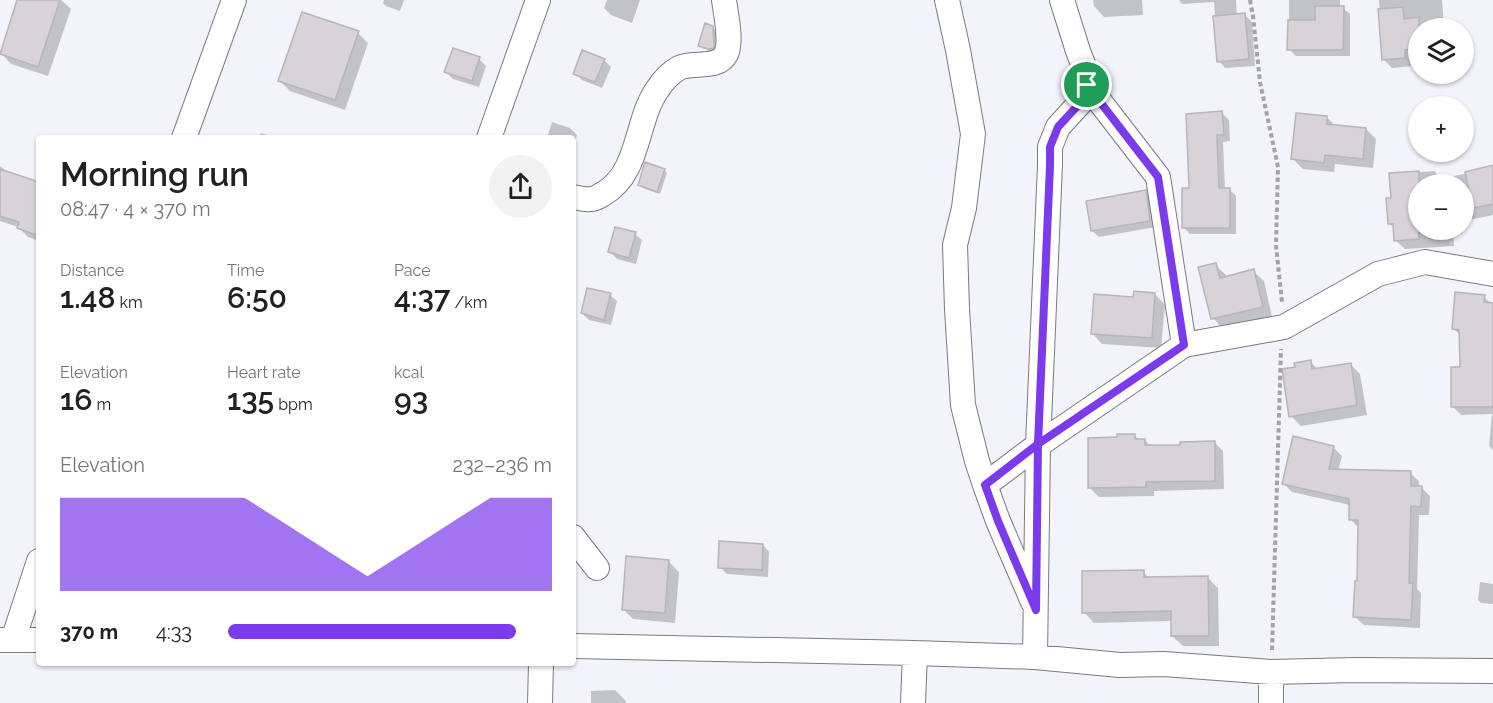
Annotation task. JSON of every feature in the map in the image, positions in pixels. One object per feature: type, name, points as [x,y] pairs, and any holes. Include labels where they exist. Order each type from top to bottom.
[{"type":"street","points":[[185,135],[234,0]]},
{"type":"street","points":[[490,135],[538,0]]},
{"type":"street","points":[[576,197],[593,200],[613,188],[625,171],[646,109],[667,77],[680,67],[723,59],[729,38],[724,0]]},
{"type":"street","points":[[947,0],[973,134],[964,208],[956,245],[963,405],[985,485],[1036,610]]},
{"type":"street","points":[[1035,657],[1038,444],[1050,147],[1058,127],[1080,103],[1087,85],[1085,69],[1062,0]]},
{"type":"street","points":[[1087,85],[1158,177],[1184,345]]},
{"type":"street","points":[[985,485],[1038,444],[1184,345],[1284,327],[1378,274],[1425,262],[1493,274]]},
{"type":"street","points":[[576,541],[597,568]]},
{"type":"street","points":[[36,568],[6,640],[36,640]]},
{"type":"street","points":[[576,646],[1035,657],[1120,665],[1164,664],[1271,672],[1493,671]]},
{"type":"street","points":[[913,703],[915,653]]},
{"type":"street","points":[[540,703],[541,666]]},
{"type":"street","points":[[1271,672],[1271,703]]},
{"type":"building","points":[[17,0],[60,0],[38,67],[0,54]]},
{"type":"building","points":[[1315,6],[1344,6],[1343,50],[1287,50],[1288,20],[1315,20]]},
{"type":"building","points":[[1403,7],[1404,19],[1408,18],[1408,50],[1405,50],[1405,58],[1382,60],[1378,9]]},
{"type":"building","points":[[302,12],[359,31],[335,100],[278,81]]},
{"type":"building","points":[[1245,13],[1249,59],[1217,62],[1213,16]]},
{"type":"building","points":[[705,23],[713,26],[714,46],[709,49],[698,46]]},
{"type":"building","points":[[453,48],[480,57],[472,81],[444,72]]},
{"type":"building","points":[[582,50],[605,59],[595,82],[573,74]]},
{"type":"building","points":[[1222,111],[1224,135],[1217,135],[1219,188],[1230,188],[1230,228],[1182,228],[1182,188],[1189,188],[1186,114]]},
{"type":"building","points":[[1296,113],[1327,116],[1327,124],[1366,128],[1363,159],[1325,155],[1324,163],[1291,159]]},
{"type":"building","points":[[645,162],[665,169],[657,192],[638,185]]},
{"type":"building","points":[[1493,165],[1493,204],[1474,208],[1474,174],[1465,174],[1465,172]]},
{"type":"building","points":[[0,169],[36,181],[36,235],[17,228],[19,222],[0,216]]},
{"type":"building","points":[[1419,171],[1419,174],[1408,174],[1408,240],[1394,241],[1393,224],[1388,224],[1386,198],[1391,198],[1389,173]]},
{"type":"building","points":[[1146,190],[1150,221],[1091,231],[1086,201]]},
{"type":"building","points":[[615,227],[636,232],[629,258],[608,252]]},
{"type":"building","points":[[1216,263],[1220,278],[1254,269],[1263,307],[1211,319],[1198,267]]},
{"type":"building","points":[[587,288],[611,293],[604,320],[581,313]]},
{"type":"building","points":[[1134,291],[1155,293],[1152,338],[1091,334],[1094,294],[1133,297]]},
{"type":"building","points":[[1455,292],[1485,295],[1484,302],[1493,303],[1493,407],[1451,407],[1451,367],[1460,367],[1459,330],[1452,329]]},
{"type":"building","points":[[1311,360],[1312,369],[1351,363],[1357,405],[1289,417],[1282,369],[1295,367],[1294,363]]},
{"type":"building","points":[[1117,434],[1135,434],[1135,439],[1145,439],[1145,445],[1180,445],[1180,442],[1215,441],[1215,481],[1146,482],[1146,487],[1088,488],[1088,438],[1117,437]]},
{"type":"building","points":[[1293,436],[1334,446],[1329,469],[1411,471],[1411,486],[1422,486],[1421,507],[1411,506],[1409,583],[1413,583],[1411,620],[1353,617],[1355,581],[1357,581],[1358,520],[1349,520],[1349,499],[1282,484]]},
{"type":"building","points":[[719,541],[763,544],[762,570],[718,568]]},
{"type":"building","points":[[626,556],[669,560],[665,613],[622,610]]},
{"type":"building","points":[[1144,570],[1144,577],[1208,576],[1209,636],[1171,636],[1171,611],[1082,613],[1082,571]]},
{"type":"route","points":[[1087,85],[1080,103],[1058,127],[1050,147],[1038,444],[985,485],[1036,610],[1038,444],[1184,345],[1158,177],[1087,85]]}]
